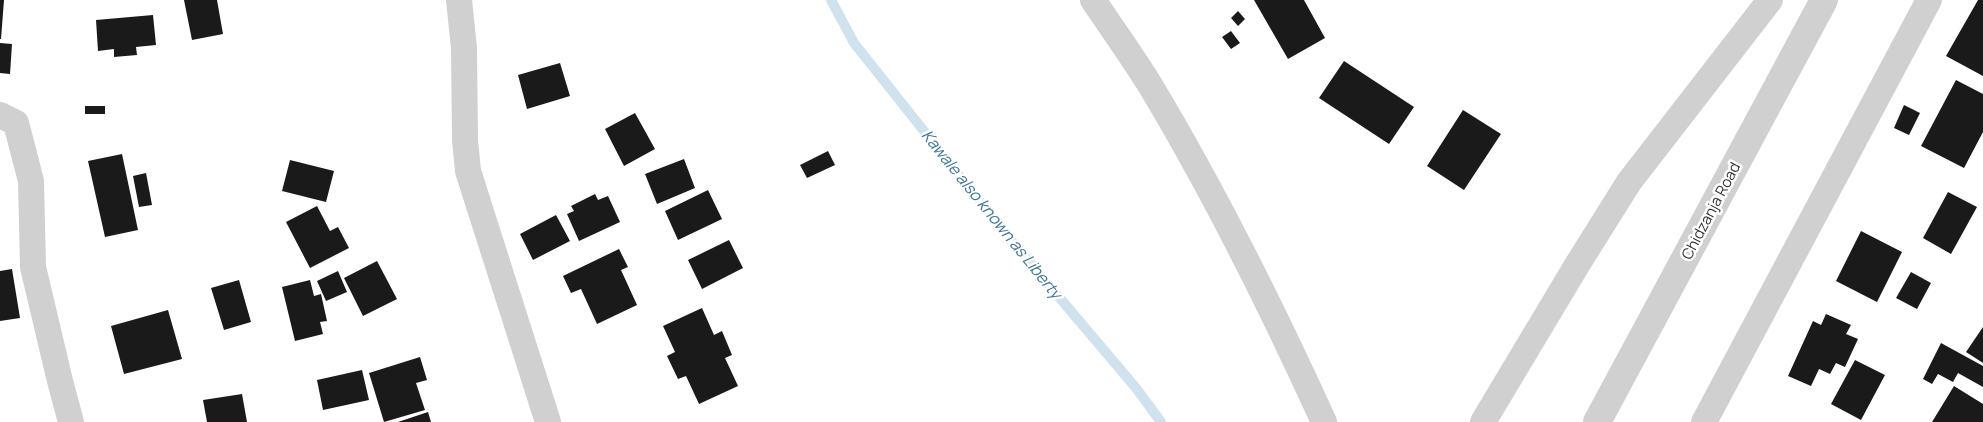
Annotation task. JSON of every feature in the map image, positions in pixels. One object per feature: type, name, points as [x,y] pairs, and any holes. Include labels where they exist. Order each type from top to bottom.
[{"type":"street","points":[[459,0],[464,48],[465,140],[468,171],[548,422]]},
{"type":"street","points":[[1093,0],[1150,85],[1211,195],[1268,305],[1324,422]]},
{"type":"street","points":[[1482,422],[1577,265],[1630,182],[1770,0]]},
{"type":"street","name":"Chidzanja Road","points":[[1596,422],[1824,0]]},
{"type":"street","points":[[1704,422],[1929,0]]},
{"type":"street","points":[[0,115],[16,123],[31,181],[33,267],[71,422]]},
{"type":"building","points":[[0,0],[4,0],[1,39],[0,39]]},
{"type":"building","points":[[184,0],[217,0],[223,34],[192,40]]},
{"type":"building","points":[[1254,0],[1304,0],[1325,38],[1288,59]]},
{"type":"building","points":[[1978,0],[1983,0],[1983,76],[1946,56]]},
{"type":"building","points":[[1238,11],[1245,19],[1238,26],[1231,18]]},
{"type":"building","points":[[153,15],[156,45],[136,47],[137,55],[114,57],[114,49],[98,51],[96,20]]},
{"type":"building","points":[[1231,31],[1240,43],[1231,49],[1222,37]]},
{"type":"building","points":[[0,43],[12,44],[10,74],[0,73]]},
{"type":"building","points":[[1344,61],[1414,107],[1389,144],[1319,98]]},
{"type":"building","points":[[560,63],[570,96],[527,109],[518,75]]},
{"type":"building","points":[[1956,80],[1983,94],[1983,132],[1964,168],[1921,146]]},
{"type":"building","points":[[1904,105],[1920,113],[1909,135],[1894,128]]},
{"type":"building","points":[[85,106],[105,106],[105,114],[85,114]]},
{"type":"building","points":[[1463,110],[1501,134],[1464,190],[1427,166]]},
{"type":"building","points":[[635,113],[655,149],[624,166],[605,129]]},
{"type":"building","points":[[828,151],[835,165],[807,178],[800,165]]},
{"type":"building","points":[[122,154],[138,230],[105,237],[88,161]]},
{"type":"building","points":[[684,159],[695,188],[657,204],[645,174]]},
{"type":"building","points":[[290,160],[334,171],[326,202],[282,191]]},
{"type":"building","points":[[146,173],[152,205],[139,207],[133,176]]},
{"type":"building","points":[[708,190],[722,219],[678,240],[665,211]]},
{"type":"building","points":[[1948,192],[1977,207],[1951,254],[1923,238]]},
{"type":"building","points":[[595,194],[598,200],[608,196],[620,222],[579,241],[567,214],[574,211],[571,206]]},
{"type":"building","points":[[317,206],[330,231],[338,227],[349,248],[310,268],[286,222]]},
{"type":"building","points":[[556,215],[570,241],[533,260],[520,234]]},
{"type":"building","points":[[1861,231],[1902,252],[1877,302],[1836,281]]},
{"type":"building","points":[[729,240],[743,268],[702,289],[688,260]]},
{"type":"building","points":[[619,249],[628,267],[621,270],[637,305],[597,324],[581,289],[571,293],[563,276]]},
{"type":"building","points":[[377,261],[397,299],[363,316],[344,278]]},
{"type":"building","points":[[12,269],[20,318],[0,321],[0,271]]},
{"type":"building","points":[[338,271],[347,292],[326,301],[317,281]]},
{"type":"building","points":[[1911,272],[1931,283],[1917,309],[1896,298]]},
{"type":"building","points":[[239,280],[251,322],[224,330],[211,288]]},
{"type":"building","points":[[310,280],[314,296],[321,294],[327,321],[320,322],[323,334],[295,341],[282,287]]},
{"type":"building","points":[[702,308],[714,335],[722,331],[732,355],[725,358],[738,386],[699,404],[686,376],[678,379],[667,356],[675,352],[663,326]]},
{"type":"building","points":[[168,310],[182,359],[124,374],[111,326]]},
{"type":"building","points":[[1826,314],[1851,325],[1846,334],[1858,339],[1845,367],[1836,363],[1830,374],[1819,369],[1811,386],[1788,376],[1813,321],[1821,325]]},
{"type":"building","points":[[1983,327],[1983,363],[1966,352]]},
{"type":"building","points":[[1941,343],[1983,366],[1983,387],[1958,373],[1953,382],[1938,374],[1932,384],[1923,379]]},
{"type":"building","points":[[420,357],[427,380],[416,383],[425,410],[384,422],[369,373]]},
{"type":"building","points":[[1855,360],[1885,375],[1861,420],[1831,404]]},
{"type":"building","points":[[362,370],[369,400],[323,410],[317,380]]},
{"type":"building","points":[[1954,386],[1983,404],[1983,422],[1932,422]]},
{"type":"building","points":[[242,394],[247,422],[207,422],[203,400]]},
{"type":"building","points":[[428,412],[431,422],[398,422]]},
{"type":"waterway","name":"Kawale also known as Liberty","points":[[831,0],[854,43],[1009,238],[1136,388],[1161,422]]}]
